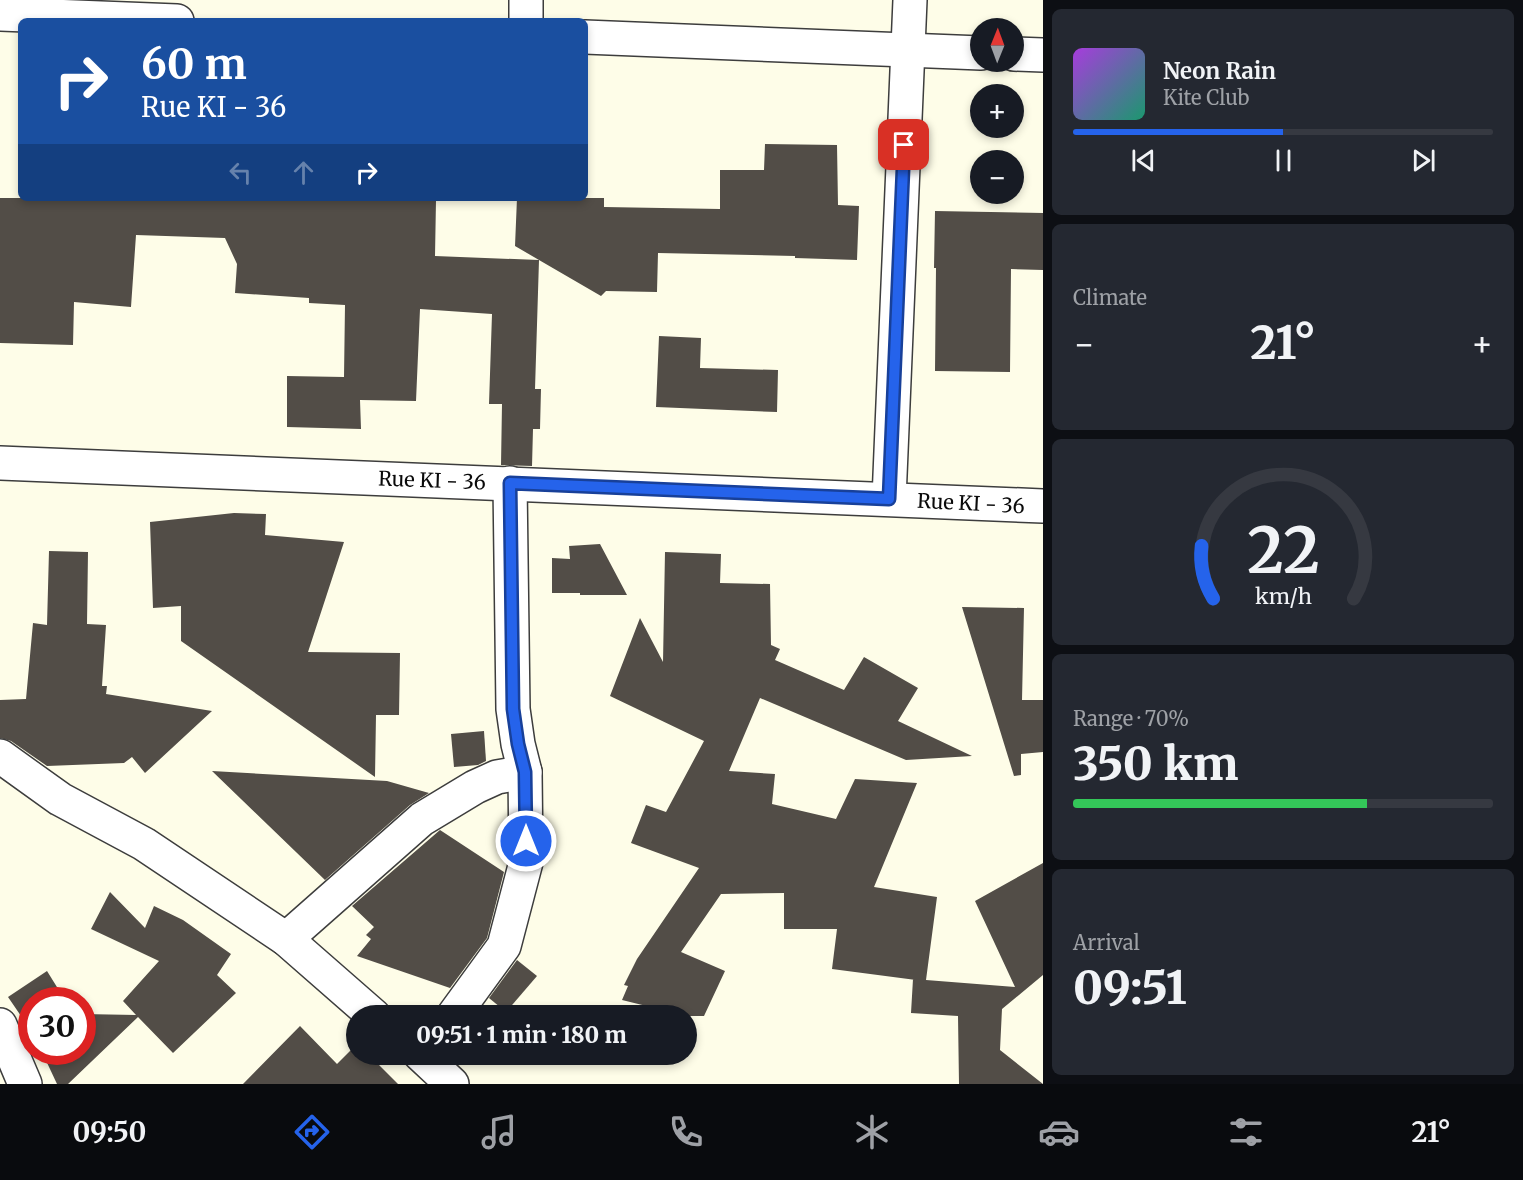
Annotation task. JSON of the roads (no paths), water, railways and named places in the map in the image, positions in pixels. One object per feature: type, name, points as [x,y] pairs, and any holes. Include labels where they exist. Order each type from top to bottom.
[{"type":"street","points":[[526,0],[526,18]]},
{"type":"street","points":[[889,499],[910,0]]},
{"type":"street","points":[[0,15],[133,10],[165,18]]},
{"type":"street","points":[[588,37],[970,53]]},
{"type":"street","points":[[1024,55],[1043,56]]},
{"type":"street","name":"Rue KI - 36","points":[[0,463],[1043,506]]},
{"type":"street","points":[[461,1005],[504,946],[526,862],[525,772],[513,709],[510,483]]},
{"type":"street","points":[[0,756],[60,800],[144,844],[286,939],[361,1005]]},
{"type":"street","points":[[286,939],[422,819],[475,787],[497,777],[525,772]]},
{"type":"street","points":[[0,1024],[25,1084]]},
{"type":"street","points":[[432,1065],[452,1084]]}]
